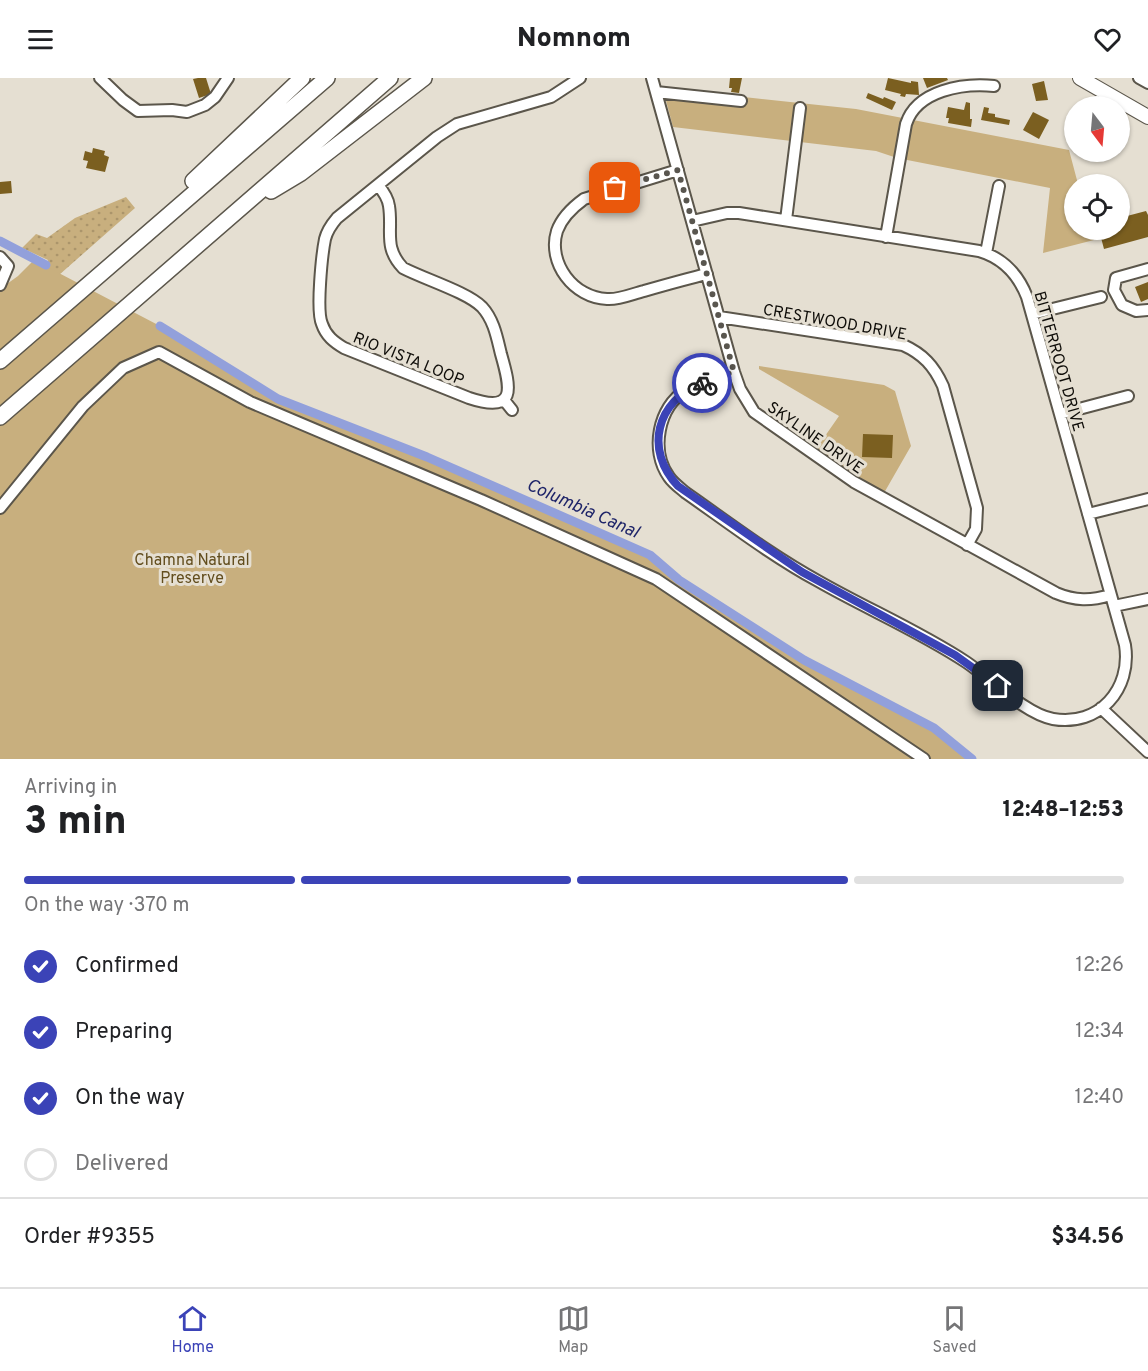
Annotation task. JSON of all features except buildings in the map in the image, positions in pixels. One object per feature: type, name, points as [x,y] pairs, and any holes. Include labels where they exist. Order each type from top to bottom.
[{"type":"highway","points":[[141,239],[180,194],[302,78]]},
{"type":"highway","points":[[0,361],[327,78]]},
{"type":"highway","points":[[0,417],[390,78]]},
{"type":"highway","points":[[235,212],[301,173],[424,78]]},
{"type":"main road","points":[[1080,78],[1148,117]]},
{"type":"street","points":[[100,78],[138,111],[187,112],[205,105],[215,97],[228,78]]},
{"type":"street","points":[[512,410],[504,400],[508,393],[508,379],[490,317],[476,302],[403,268],[398,263],[390,245],[389,206],[378,185],[437,137],[458,124],[551,97],[580,78]]},
{"type":"street","name":"SKYLINE DRIVE","points":[[652,78],[734,372],[747,404],[763,419],[871,493],[967,545],[1069,598],[1092,599],[1110,595]]},
{"type":"street","points":[[1139,78],[1148,83]]},
{"type":"street","points":[[886,237],[906,124],[911,111],[928,98],[958,87],[980,84],[994,86]]},
{"type":"street","points":[[656,92],[741,101]]},
{"type":"street","points":[[786,220],[800,108]]},
{"type":"street","points":[[678,170],[584,199],[564,217],[557,230],[556,257],[567,280],[576,288],[585,294],[608,299],[706,274]]},
{"type":"street","name":"RIO VISTA LOOP","points":[[378,185],[336,218],[325,239],[319,315],[326,334],[344,348],[469,398],[488,403],[504,400]]},
{"type":"street","points":[[986,253],[999,186]]},
{"type":"street","name":"BITTERROOT DRIVE","points":[[692,221],[727,213],[786,220],[986,253],[1000,261],[1018,279],[1032,314],[1125,645],[1126,672],[1114,695],[1101,708]]},
{"type":"street","points":[[0,257],[8,266],[0,285]]},
{"type":"street","points":[[1148,269],[1116,278],[1114,290],[1122,305],[1136,311],[1148,310]]},
{"type":"street","points":[[1032,314],[1101,297]]},
{"type":"street","name":"CRESTWOOD DRIVE","points":[[719,317],[903,345],[927,360],[943,386],[977,508],[976,529],[967,545]]},
{"type":"street","points":[[0,508],[83,406],[123,368],[159,352],[250,402],[481,500],[656,579],[924,759]]},
{"type":"street","points":[[734,372],[686,390],[678,396],[665,413],[658,434],[658,444],[663,466],[678,486],[802,572],[955,655],[1041,715],[1067,720],[1079,718],[1101,708],[1148,752]]},
{"type":"street","points":[[1060,414],[1128,396]]},
{"type":"street","points":[[1088,514],[1148,499]]},
{"type":"street","points":[[1114,606],[1148,599]]},
{"type":"green space","points":[[664,93],[741,101],[744,97],[856,109],[1064,149],[1064,162],[1072,162],[1075,174],[1064,174],[1064,240],[1094,240],[1043,253],[1050,188],[897,158],[876,151],[673,127]]},
{"type":"green space","points":[[126,197],[135,208],[0,327],[0,293],[44,270],[48,260],[22,248],[36,234],[47,238],[75,218]]},
{"type":"green space","name":"Chamna Natural Preserve","points":[[34,260],[160,326],[278,399],[427,457],[650,555],[679,580],[804,660],[934,728],[972,759],[0,759],[0,289]]},
{"type":"green space","points":[[759,366],[884,385],[895,391],[911,446],[884,493],[816,449],[839,416],[759,369]]},
{"type":"waterway","name":"Columbia Canal","points":[[0,241],[46,265]]},
{"type":"waterway","name":"Columbia Canal","points":[[160,326],[278,399],[427,457],[650,555],[679,580],[804,660],[934,728],[972,759]]},
{"type":"way so far","points":[[615,188],[678,170],[734,372],[702,383]]},
{"type":"route","points":[[702,383],[678,396],[665,413],[658,434],[658,444],[660,457],[669,477],[686,493],[802,572],[955,655],[998,686]]}]
